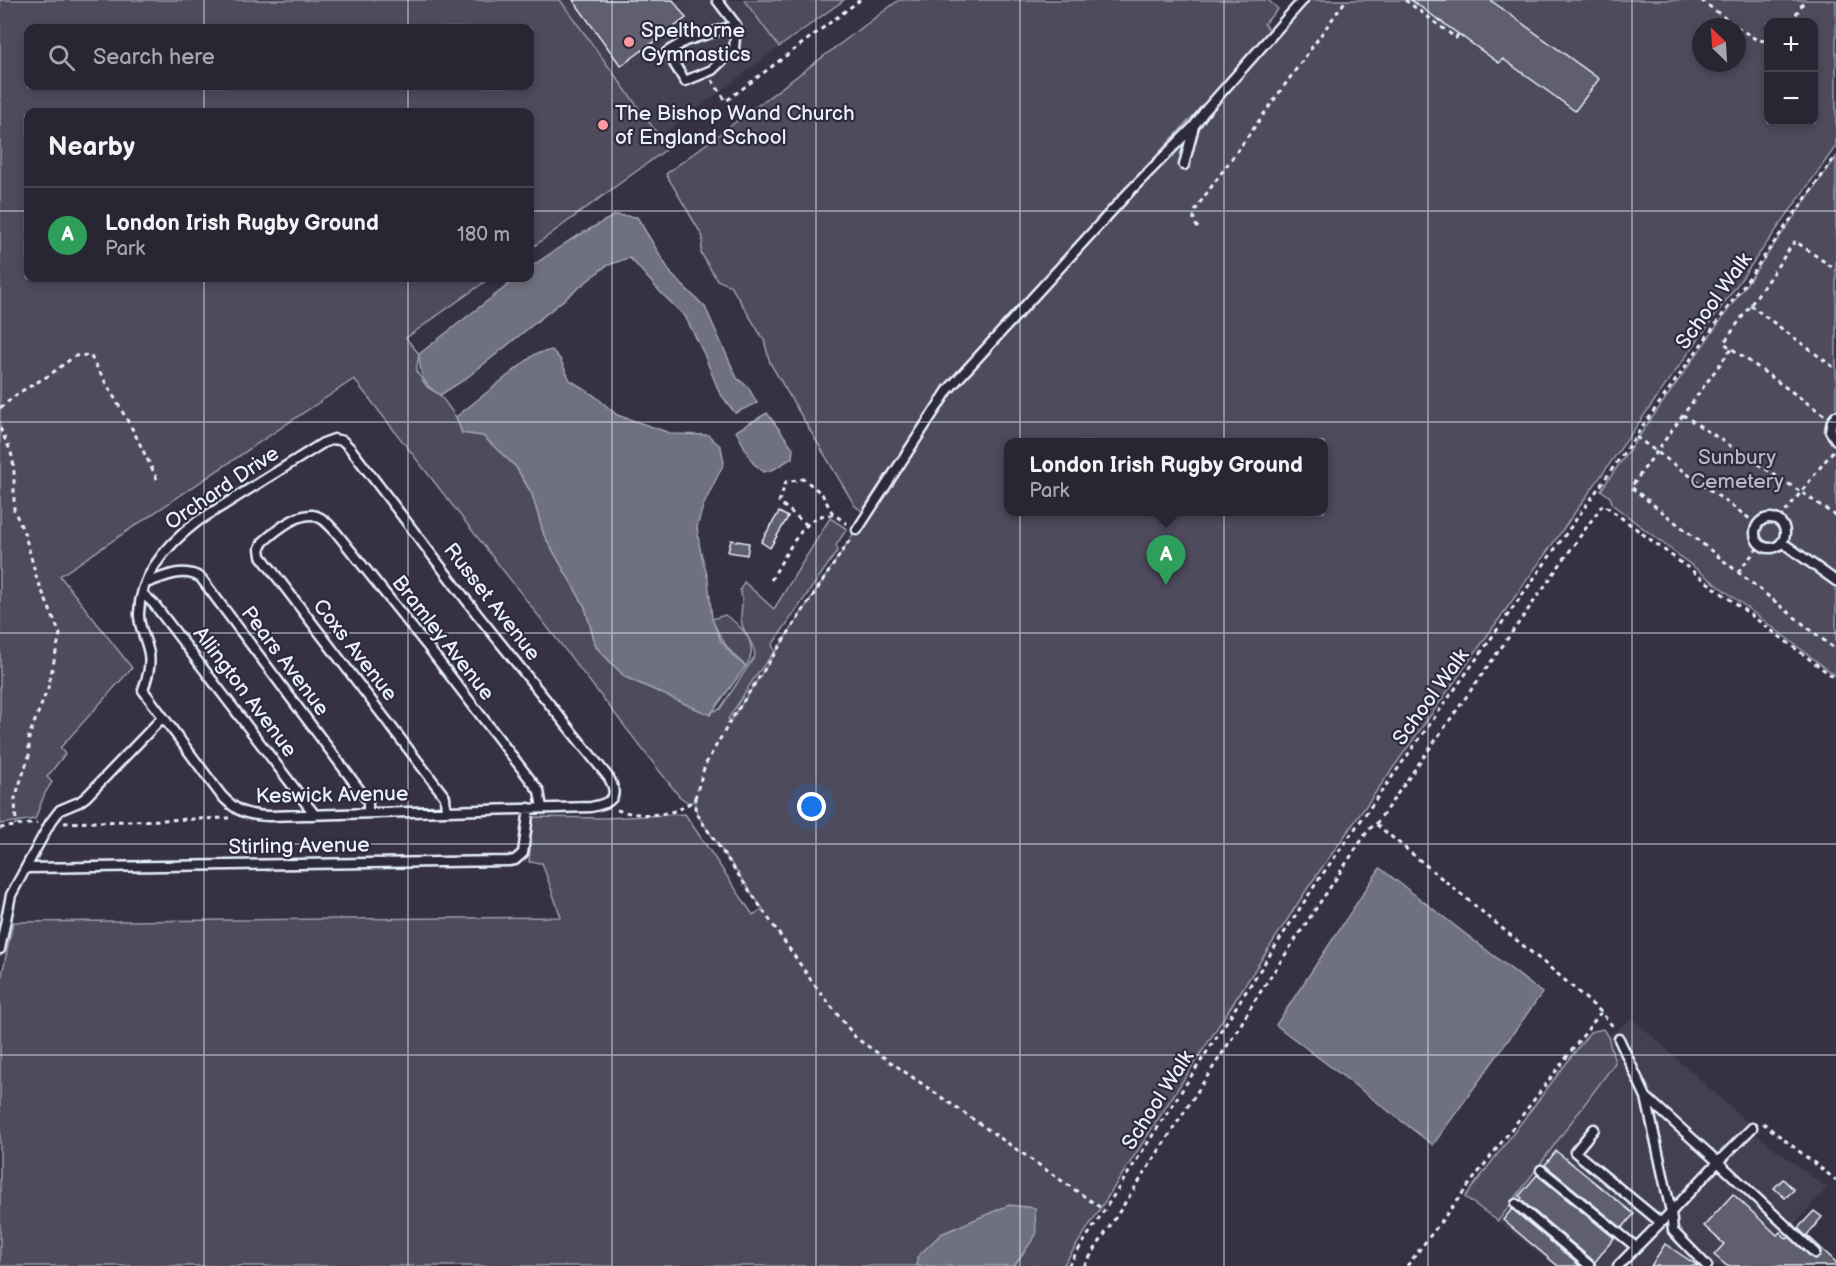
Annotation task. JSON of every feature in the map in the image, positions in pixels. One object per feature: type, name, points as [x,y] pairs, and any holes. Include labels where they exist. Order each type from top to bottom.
[{"type":"lane","points":[[717,0],[736,25],[734,49],[712,70],[685,81],[668,52],[685,41],[736,25]]},
{"type":"lane","points":[[857,530],[948,390],[1130,191],[1194,126],[1303,0]]},
{"type":"lane","points":[[1184,165],[1194,126]]},
{"type":"lane","points":[[1834,418],[1830,431],[1836,440]]},
{"type":"lane","name":"Orchard Drive","points":[[146,583],[154,565],[180,534],[323,443],[334,440]]},
{"type":"lane","name":"Russet Avenue","points":[[334,440],[343,441],[350,448],[477,614],[609,778],[615,794]]},
{"type":"lane","name":"Bramley Avenue","points":[[295,520],[312,515],[319,517],[335,531],[428,647],[539,792],[542,808]]},
{"type":"lane","points":[[1764,519],[1779,520],[1785,528],[1786,535],[1783,543],[1777,548],[1768,549],[1760,545],[1755,532],[1758,524],[1764,519]]},
{"type":"lane","name":"Coxs Avenue","points":[[295,520],[263,542],[260,548],[261,556],[445,797],[446,811]]},
{"type":"lane","points":[[1783,543],[1836,581]]},
{"type":"lane","name":"Pears Avenue","points":[[146,583],[186,571],[201,578],[368,801],[368,813]]},
{"type":"lane","name":"Keswick Avenue","points":[[146,583],[139,613],[150,661],[143,690],[221,795],[232,807],[249,815],[591,807],[604,804],[615,794]]},
{"type":"lane","name":"Allington Avenue","points":[[143,594],[154,604],[315,815]]},
{"type":"lane","points":[[0,949],[11,895],[50,823],[60,810],[86,797],[163,717]]},
{"type":"lane","name":"Stirling Avenue","points":[[27,868],[509,861],[523,853],[529,808]]},
{"type":"lane","points":[[1619,1039],[1646,1097],[1673,1231],[1707,1266]]},
{"type":"lane","points":[[1646,1097],[1815,1253]]},
{"type":"lane","points":[[1618,1266],[1752,1128]]},
{"type":"lane","points":[[1594,1129],[1575,1152],[1660,1222]]},
{"type":"lane","points":[[1541,1170],[1636,1247]]},
{"type":"lane","points":[[1516,1204],[1590,1266]]},
{"type":"path","points":[[706,73],[726,101],[860,0]]},
{"type":"path","points":[[1198,228],[1194,224],[1193,215],[1199,204],[1346,0]]},
{"type":"path","points":[[1405,0],[1456,38],[1458,34]]},
{"type":"path","points":[[1701,0],[1725,18]]},
{"type":"path","points":[[1794,18],[1805,0]]},
{"type":"path","points":[[1746,33],[1757,40],[1764,41]]},
{"type":"path","name":"School Walk","points":[[1068,1266],[1319,879],[1836,156]]},
{"type":"path","points":[[1834,418],[1724,343],[1795,241],[1836,270]]},
{"type":"path","points":[[1750,305],[1836,369]]},
{"type":"path","points":[[1731,348],[1631,487],[1836,650]]},
{"type":"path","points":[[0,408],[75,356],[90,355],[159,481]]},
{"type":"path","points":[[1683,415],[1836,516]]},
{"type":"path","points":[[0,428],[11,452],[14,466],[14,510],[25,535],[37,579],[60,634],[48,688],[28,736],[29,756],[15,798],[16,825]]},
{"type":"path","points":[[1636,437],[1758,524]]},
{"type":"path","points":[[1779,520],[1836,448]]},
{"type":"path","points":[[807,525],[779,502],[786,482],[804,479],[822,494],[834,515],[857,530],[731,720],[705,765],[695,798],[695,808],[700,819],[813,983],[856,1038],[1104,1210]]},
{"type":"path","points":[[1084,1266],[1255,1000],[1369,829],[1376,824],[1604,504],[1836,679]]},
{"type":"path","points":[[771,580],[802,529],[820,515],[834,515]]},
{"type":"path","points":[[1738,572],[1760,545]]},
{"type":"path","points":[[591,807],[609,808],[630,814],[666,813],[679,810],[695,798]]},
{"type":"path","points":[[0,828],[50,823],[234,817]]},
{"type":"path","points":[[1376,824],[1601,1012],[1616,1029],[1619,1039]]},
{"type":"path","points":[[1407,1266],[1601,1012]]},
{"type":"path","points":[[1752,1128],[1759,1119],[1836,1180]]},
{"type":"shaded area","name":"The Bishop Wand Church of England School","points":[[43,0],[744,0],[779,47],[660,137],[668,148],[534,246],[534,108],[530,108],[530,90],[534,90],[534,24],[460,24]]},
{"type":"shaded area","points":[[1632,1018],[1746,1121],[1757,1135],[1827,1188],[1794,1225],[1836,1261],[1836,1266],[1555,1266],[1498,1221],[1615,1063],[1608,1037]]},
{"type":"green space","points":[[0,0],[560,0],[668,148],[534,246],[534,108],[24,108],[24,282],[484,282],[406,338],[419,354],[416,371],[427,387],[440,395],[456,417],[462,433],[483,436],[516,467],[532,494],[544,535],[585,607],[596,647],[707,713],[720,709],[755,656],[741,620],[740,590],[744,582],[774,609],[830,518],[847,529],[836,545],[838,550],[772,645],[775,651],[728,719],[731,720],[948,390],[1303,0],[1836,0],[1836,146],[1311,883],[1063,1266],[0,1266],[0,985],[13,922],[561,917],[542,863],[529,862],[533,817],[606,818],[685,814],[753,915],[763,909],[700,819],[695,808],[695,799],[690,804],[679,796],[354,379],[60,576],[132,668],[60,748],[65,754],[47,777],[52,782],[35,819],[0,824]]},
{"type":"green space","points":[[744,0],[844,0],[779,47]]},
{"type":"green space","points":[[899,0],[1268,0],[1278,9],[1264,24],[1271,31],[958,372],[917,428],[862,511],[855,506],[770,363],[764,340],[731,286],[717,280],[701,253],[703,237],[666,174]]},
{"type":"green space","name":"Sunbury Cemetery","points":[[1836,157],[1836,676],[1613,505],[1610,497],[1601,490]]},
{"type":"green space","points":[[725,615],[748,637],[751,651],[746,666],[726,645],[712,619]]},
{"type":"green space","points":[[1603,1029],[1608,1037],[1615,1063],[1498,1221],[1465,1197],[1590,1032]]},
{"type":"water","points":[[615,215],[637,217],[672,275],[705,307],[737,378],[748,387],[757,403],[735,413],[719,392],[704,354],[685,316],[628,258],[606,266],[464,380],[440,395],[429,387],[421,373],[419,354],[512,282],[534,282],[534,265],[572,239]]},
{"type":"water","points":[[552,350],[560,359],[570,380],[595,396],[617,415],[673,434],[708,435],[721,447],[724,463],[703,506],[697,527],[708,579],[712,619],[721,641],[735,658],[746,666],[710,715],[625,677],[596,647],[585,607],[544,535],[532,494],[516,467],[483,436],[462,433],[456,417],[535,354]]},
{"type":"water","points":[[767,413],[793,448],[792,458],[764,472],[753,463],[736,431]]},
{"type":"water","points":[[1380,868],[1542,993],[1433,1145],[1276,1025]]},
{"type":"water","points":[[1009,1205],[1035,1208],[1036,1235],[1014,1266],[917,1266],[917,1257],[941,1234]]},
{"type":"building","name":"Spelthorne Gymnastics","points":[[573,0],[673,0],[686,18],[621,66]]},
{"type":"building","points":[[1411,0],[1490,0],[1599,79],[1575,111],[1503,59],[1499,63]]},
{"type":"building","points":[[779,512],[788,517],[770,548],[761,542]]},
{"type":"building","points":[[731,540],[749,543],[747,555],[728,552]]},
{"type":"building","points":[[1556,1151],[1634,1214],[1622,1228],[1545,1165]]},
{"type":"building","points":[[1537,1175],[1614,1238],[1595,1262],[1521,1200],[1519,1196]]},
{"type":"building","points":[[1783,1179],[1794,1190],[1785,1198],[1774,1188]]},
{"type":"building","points":[[1733,1194],[1777,1235],[1780,1232],[1787,1239],[1789,1237],[1814,1259],[1820,1257],[1821,1251],[1798,1228],[1814,1211],[1822,1217],[1807,1235],[1836,1262],[1836,1266],[1727,1266],[1714,1255],[1724,1244],[1704,1226]]},
{"type":"building","points":[[1512,1209],[1580,1266],[1558,1266],[1503,1220]]},
{"type":"building","points":[[1665,1244],[1698,1266],[1651,1266]]},
{"type":"place","name":"Spelthorne Gymnastics","points":[[629,42]]},
{"type":"place","name":"The Bishop Wand Church of England School","points":[[603,125]]},
{"type":"place","name":"London Irish Rugby Ground","points":[[1166,585]]}]
